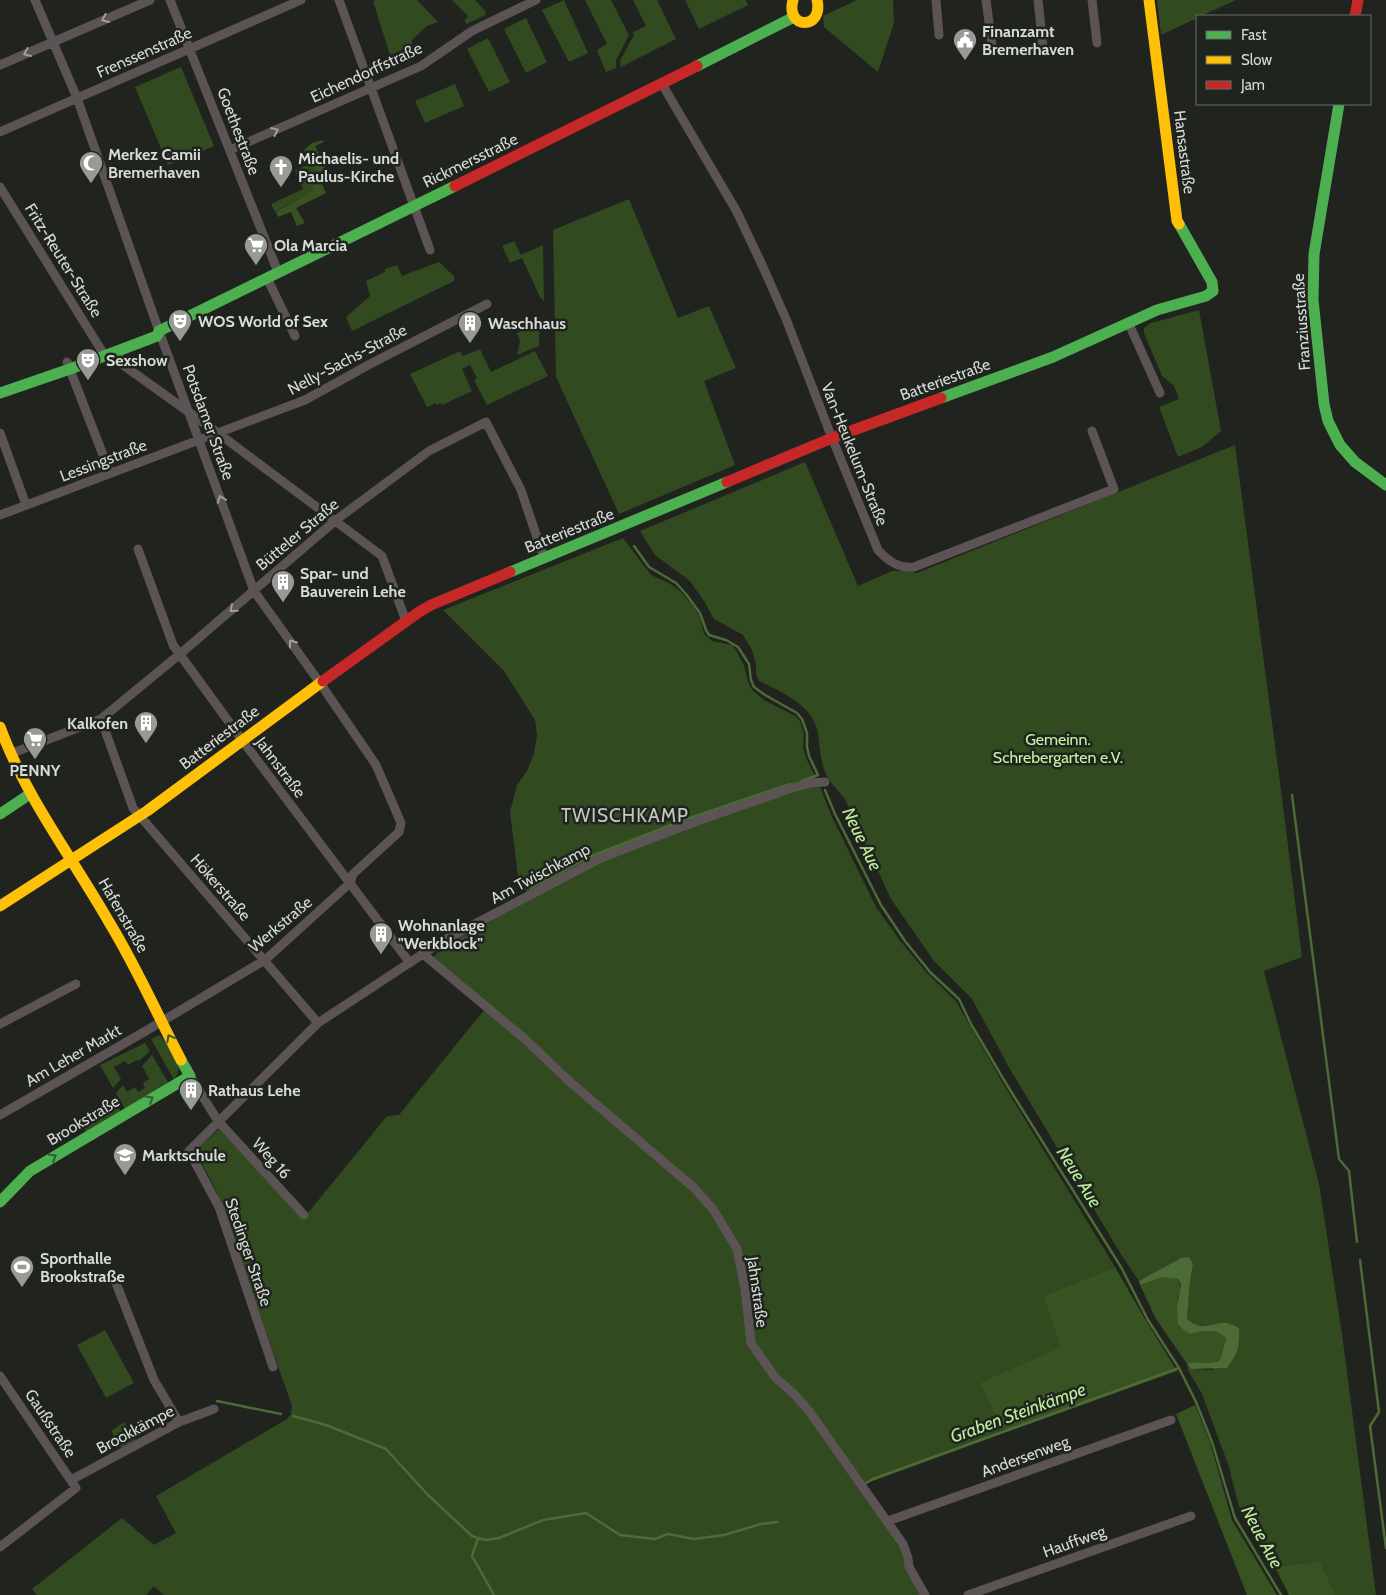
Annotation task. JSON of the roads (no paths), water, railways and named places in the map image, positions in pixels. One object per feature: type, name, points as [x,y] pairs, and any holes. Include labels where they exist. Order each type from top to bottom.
[{"type":"street","name":"Potsdamer Straße","points":[[35,0],[77,98],[159,331],[254,591],[376,765],[400,819],[401,830]]},
{"type":"street","points":[[0,65],[150,0]]},
{"type":"street","name":"Goethestraße","points":[[170,0],[278,272]]},
{"type":"street","name":"Frenssenstraße","points":[[0,132],[301,0]]},
{"type":"street","points":[[339,0],[430,250]]},
{"type":"street","name":"Eichendorffstraße","points":[[230,150],[421,66],[472,31],[536,0]]},
{"type":"street","points":[[793,0],[790,8],[794,17]]},
{"type":"street","name":"Rickmersstraße","points":[[104,353],[117,352],[156,336],[159,331],[662,84],[794,17],[802,22],[812,20],[818,15],[818,2],[830,0]]},
{"type":"street","points":[[936,0],[940,35]]},
{"type":"street","points":[[986,0],[992,45]]},
{"type":"street","points":[[1038,0],[1043,47]]},
{"type":"street","points":[[1092,0],[1097,44]]},
{"type":"street","name":"Hansastraße","points":[[1150,0],[1177,221],[1212,282],[1213,291],[1206,296]]},
{"type":"street","points":[[1355,15],[1358,0]]},
{"type":"street","name":"Van-Heukelum-Straße","points":[[662,84],[736,212],[752,245],[786,319],[878,550],[892,563],[908,568],[917,566],[1114,489],[1092,431]]},
{"type":"street","name":"Franziusstraße","points":[[1339,105],[1314,254],[1313,300],[1324,404],[1328,421],[1340,445],[1355,462],[1386,485]]},
{"type":"street","name":"Fritz-Reuter-Straße","points":[[0,187],[104,353]]},
{"type":"street","points":[[267,278],[295,336]]},
{"type":"street","name":"Batteriestraße","points":[[0,906],[140,816],[320,683],[431,604],[832,438],[1053,357],[1157,310],[1206,296]]},
{"type":"street","name":"Nelly-Sachs-Straße","points":[[218,433],[305,400],[487,304]]},
{"type":"street","points":[[1129,324],[1160,393]]},
{"type":"street","name":"Rickmersstraße","points":[[0,393],[104,353],[154,329],[159,331]]},
{"type":"street","points":[[117,352],[123,366],[218,433],[382,556],[406,621]]},
{"type":"street","points":[[69,366],[110,473]]},
{"type":"street","name":"Rickmersstraße","points":[[0,386],[69,366]]},
{"type":"street","name":"Bütteler Straße","points":[[10,754],[101,719],[336,520],[429,451],[486,422],[521,490],[544,558]]},
{"type":"street","points":[[0,433],[26,505]]},
{"type":"street","name":"Lessingstraße","points":[[0,515],[218,433]]},
{"type":"street","name":"Jahnstraße","points":[[138,549],[173,645],[410,963]]},
{"type":"street","name":"Hökerstraße","points":[[101,719],[133,808],[318,1024]]},
{"type":"street","name":"Hafenstraße","points":[[0,727],[10,754],[30,794],[126,952],[190,1076],[218,1121]]},
{"type":"street","name":"Am Twischkamp","points":[[189,1151],[318,1024],[444,940],[601,858],[689,824],[792,788],[811,783],[825,782]]},
{"type":"street","points":[[0,814],[30,794]]},
{"type":"street","name":"Werkstraße","points":[[161,1021],[265,960],[350,883],[353,874],[401,830]]},
{"type":"street","name":"Jahnstraße","points":[[423,954],[525,1039],[570,1082],[679,1174],[713,1209],[737,1249],[745,1289],[750,1343],[775,1378],[795,1395],[809,1411],[888,1521],[903,1544],[909,1567],[925,1595]]},
{"type":"street","points":[[0,1024],[76,984]]},
{"type":"street","name":"Am Leher Markt","points":[[0,1115],[161,1021]]},
{"type":"street","name":"Brookstraße","points":[[0,1202],[30,1171],[190,1076]]},
{"type":"street","name":"Weg 16","points":[[218,1121],[304,1215]]},
{"type":"street","name":"Stedinger Straße","points":[[189,1151],[219,1207],[273,1366]]},
{"type":"street","points":[[114,1278],[154,1380],[179,1422]]},
{"type":"street","name":"Gaußstraße","points":[[0,1376],[74,1484]]},
{"type":"street","name":"Brookkämpe","points":[[0,1547],[74,1484],[179,1422],[214,1409]]},
{"type":"street","name":"Andersenweg","points":[[888,1521],[1171,1420]]},
{"type":"street","name":"Hauffweg","points":[[968,1595],[1191,1516]]},
{"type":"waterway","name":"Neue Aue","points":[[634,546],[649,567],[676,583],[686,594],[700,613],[709,635],[726,640],[738,647],[749,664],[754,687],[797,713],[802,719],[807,733],[809,756],[818,775],[802,781]]},
{"type":"waterway","points":[[531,888],[589,857],[684,820],[790,784]]},
{"type":"waterway","name":"Neue Aue","points":[[825,790],[835,814],[881,905],[905,941],[930,972],[959,999],[971,1024],[1007,1085],[1121,1267],[1148,1320],[1179,1368],[1196,1402],[1212,1442],[1235,1518],[1281,1595]]},
{"type":"waterway","points":[[1292,795],[1339,1159],[1349,1171],[1357,1242]]},
{"type":"waterway","points":[[1360,1260],[1379,1412],[1370,1426],[1386,1548]]},
{"type":"waterway","name":"Graben Steinkämpe","points":[[866,1483],[1179,1368]]},
{"type":"waterway","points":[[217,1401],[281,1414]]},
{"type":"waterway","points":[[293,1416],[326,1425],[386,1449],[428,1495],[472,1536],[478,1538]]},
{"type":"waterway","name":"Graben Steinkämpe","points":[[494,1595],[472,1556],[478,1538],[486,1540],[499,1538],[543,1520],[586,1513],[620,1535],[655,1539],[668,1534],[694,1539],[724,1535],[761,1524],[777,1522]]},
{"type":"place","name":"Finanzamt Bremerhaven","points":[[965,61]]},
{"type":"place","name":"Merkez Camii Bremerhaven","points":[[91,184]]},
{"type":"place","name":"Michaelis- und Paulus-Kirche","points":[[281,188]]},
{"type":"place","name":"Ola Marcia","points":[[256,266]]},
{"type":"place","name":"WOS World of Sex","points":[[180,342]]},
{"type":"place","name":"Waschhaus","points":[[470,344]]},
{"type":"place","name":"Sexshow","points":[[88,381]]},
{"type":"place","name":"Spar- und Bauverein Lehe","points":[[283,603]]},
{"type":"place","name":"Kalkofen","points":[[146,744]]},
{"type":"place","name":"PENNY","points":[[35,760]]},
{"type":"place","name":"Wohnanlage \"Werkblock\"","points":[[381,955]]},
{"type":"place","name":"Rathaus Lehe","points":[[191,1111]]},
{"type":"place","name":"Marktschule","points":[[125,1176]]},
{"type":"place","name":"Sporthalle Brookstraße","points":[[22,1288]]},
{"type":"district","name":"TWISCHKAMP","points":[[625,815]]},
{"type":"park label","name":"Gemeinn. Schrebergarten e.V.","points":[[1058,748]]}]
